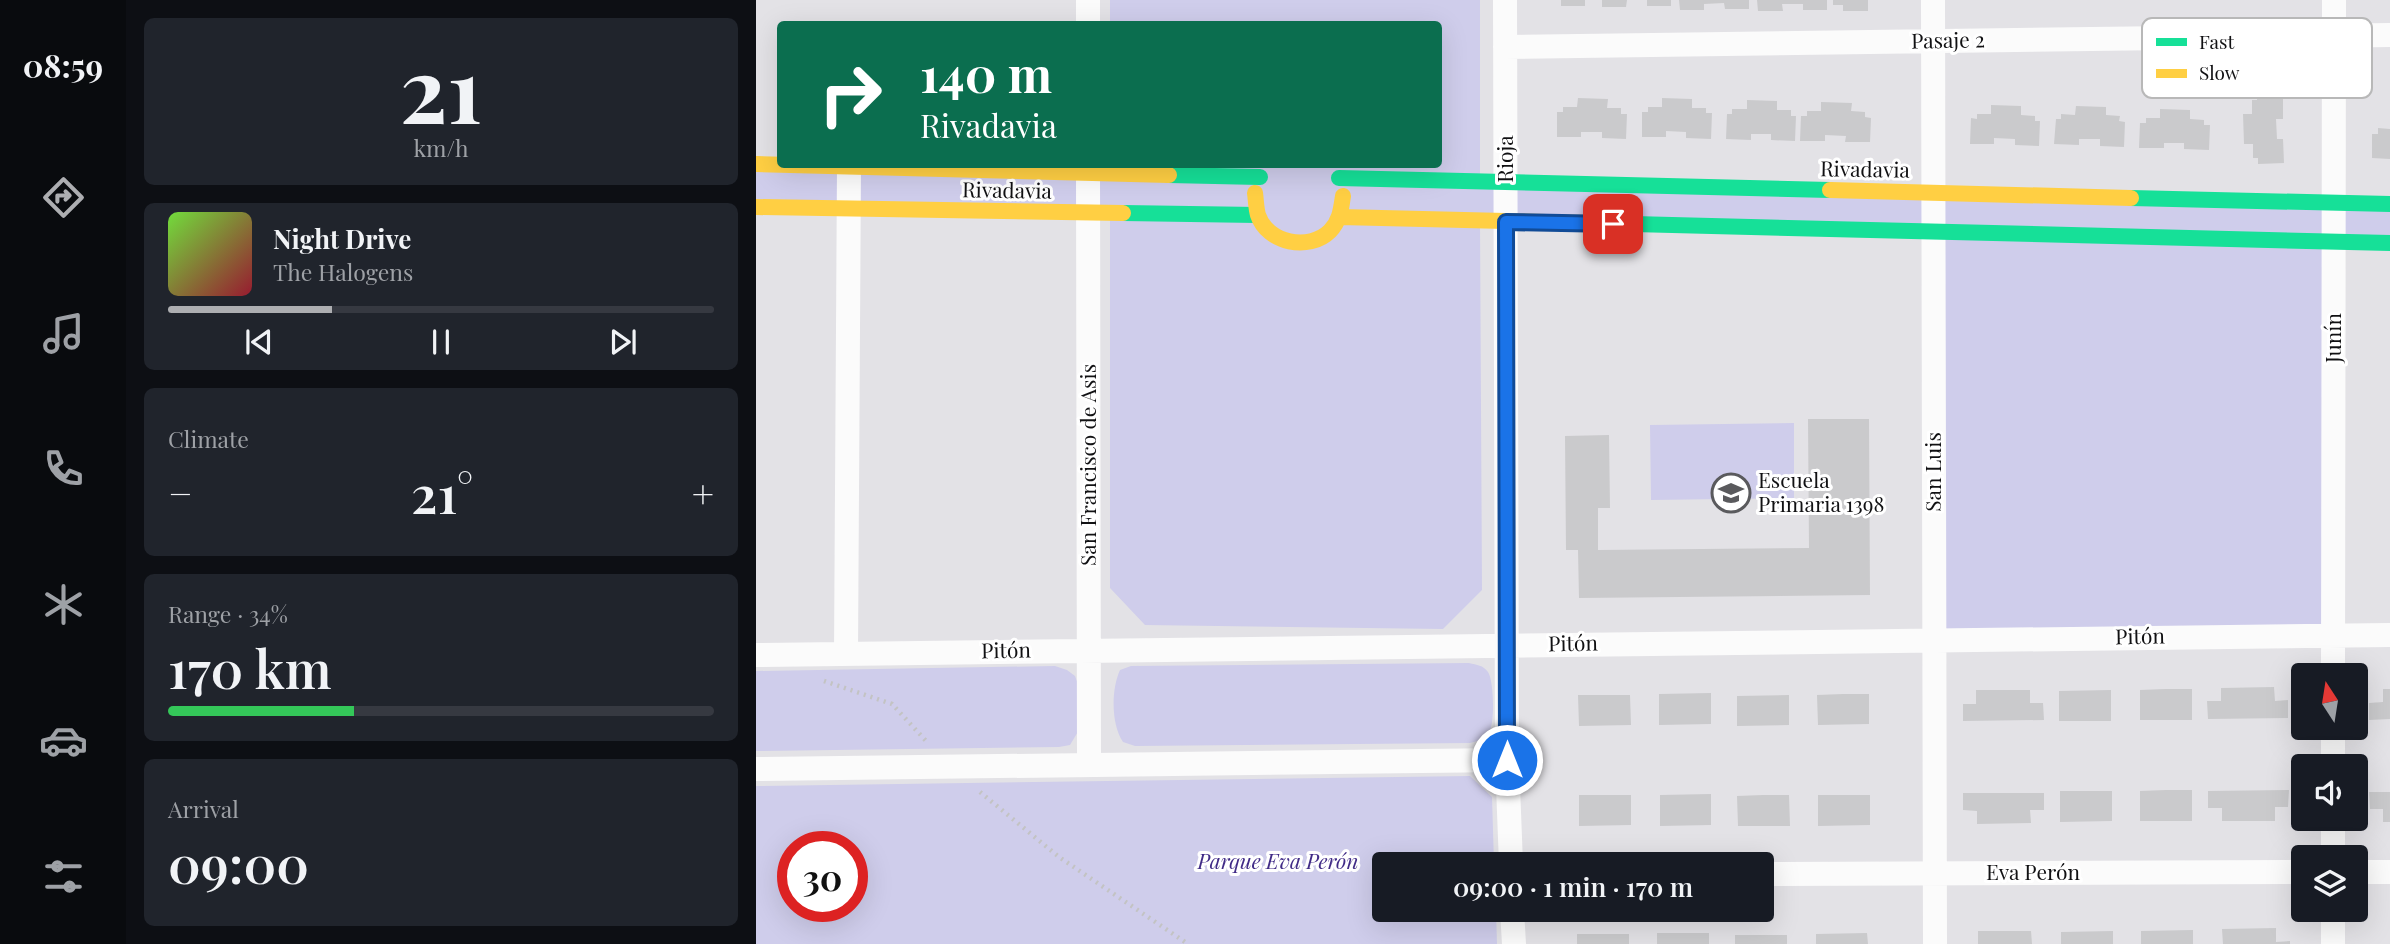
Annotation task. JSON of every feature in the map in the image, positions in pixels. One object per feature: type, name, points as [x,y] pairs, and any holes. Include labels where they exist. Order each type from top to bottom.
[{"type":"street","points":[[1088,0],[1088,21]]},
{"type":"street","name":"Rioja","points":[[1505,0],[1507,760],[1511,852]]},
{"type":"street","name":"San Luis","points":[[1933,0],[1935,944]]},
{"type":"street","name":"Junín","points":[[2334,0],[2334,18]]},
{"type":"street","name":"Pasaje 2","points":[[2372,35],[2390,35]]},
{"type":"street","name":"Pasaje 2","points":[[1505,47],[2142,38]]},
{"type":"street","name":"Junín","points":[[2333,663],[2334,98]]},
{"type":"street","name":"Rivadavia","points":[[756,164],[777,164]]},
{"type":"street","points":[[846,653],[849,168]]},
{"type":"street","name":"Rivadavia","points":[[1008,168],[1266,171]]},
{"type":"street","points":[[1266,171],[1254,196],[1257,215],[1268,233],[1286,242],[1307,244],[1325,236],[1340,217],[1344,204],[1339,178],[1330,168]]},
{"type":"street","name":"San Francisco de Asis","points":[[1088,169],[1089,765]]},
{"type":"street","name":"Rivadavia","points":[[1339,178],[2390,204]]},
{"type":"street","name":"Rivadavia","points":[[756,207],[1257,215]]},
{"type":"street","points":[[1340,217],[2390,243]]},
{"type":"street","name":"Pitón","points":[[756,655],[2390,635]]},
{"type":"street","points":[[756,769],[1507,760]]},
{"type":"street","name":"Eva Perón","points":[[1774,874],[2291,872]]},
{"type":"street","points":[[2368,872],[2390,872]]},
{"type":"street","points":[[1513,922],[1514,944]]},
{"type":"street","points":[[2333,922],[2333,944]]},
{"type":"green space","points":[[1110,0],[1480,0],[1480,181],[2390,204],[2390,243],[2334,242],[2333,635],[1934,639],[1933,232],[1480,221],[1482,590],[1443,629],[1145,625],[1110,588],[1110,213],[756,207],[756,164],[777,164],[777,168],[1442,168],[1442,21],[1110,21]]},
{"type":"green space","points":[[1794,423],[1794,498],[1651,500],[1650,425]]},
{"type":"green space","points":[[1469,663],[1488,672],[1493,702],[1489,732],[1470,743],[1135,746],[1123,742],[1114,717],[1117,678],[1120,670],[1131,666]]},
{"type":"green space","points":[[1055,666],[1075,676],[1078,684],[1079,730],[1070,745],[756,751],[756,671]]},
{"type":"green space","name":"Parque Eva Perón","points":[[1470,776],[1492,797],[1494,852],[1372,852],[1372,922],[1496,922],[1497,944],[756,944],[756,786]]},
{"type":"building","points":[[1561,0],[1585,0],[1585,6],[1561,6]]},
{"type":"building","points":[[1602,0],[1627,0],[1626,7],[1602,7]]},
{"type":"building","points":[[1647,0],[1671,0],[1671,6],[1647,6]]},
{"type":"building","points":[[1679,0],[1749,0],[1749,9],[1725,9],[1724,3],[1704,4],[1704,10],[1680,10]]},
{"type":"building","points":[[1757,0],[1827,0],[1827,10],[1803,10],[1803,4],[1782,4],[1783,11],[1758,11]]},
{"type":"building","points":[[1833,0],[1868,0],[1868,11],[1843,11],[1843,5],[1833,5]]},
{"type":"building","points":[[1578,98],[1608,99],[1607,108],[1621,108],[1621,114],[1627,114],[1626,139],[1602,138],[1602,132],[1581,132],[1581,137],[1557,137],[1557,112],[1563,112],[1563,107],[1577,107]]},
{"type":"building","points":[[1662,98],[1692,99],[1692,108],[1706,108],[1706,113],[1712,113],[1711,139],[1686,138],[1686,132],[1666,131],[1666,137],[1642,137],[1642,112],[1648,112],[1648,107],[1662,107]]},
{"type":"building","points":[[2283,98],[2283,119],[2276,119],[2277,139],[2283,139],[2284,163],[2258,164],[2258,158],[2253,158],[2253,144],[2244,144],[2243,114],[2252,114],[2252,100]]},
{"type":"building","points":[[1747,100],[1777,101],[1777,110],[1791,110],[1791,116],[1796,116],[1795,141],[1771,140],[1771,134],[1751,134],[1751,140],[1726,139],[1727,114],[1732,114],[1732,109],[1747,109]]},
{"type":"building","points":[[1821,102],[1852,103],[1851,111],[1865,112],[1865,117],[1871,118],[1870,142],[1845,142],[1846,136],[1825,135],[1825,141],[1800,141],[1801,116],[1807,116],[1807,111],[1821,111]]},
{"type":"building","points":[[1991,105],[2021,106],[2021,115],[2035,116],[2035,121],[2040,121],[2039,146],[2015,145],[2015,139],[1994,138],[1994,144],[1970,144],[1971,118],[1977,119],[1977,114],[1991,114]]},
{"type":"building","points":[[2076,106],[2106,107],[2106,115],[2120,116],[2119,121],[2125,122],[2124,147],[2100,146],[2100,139],[2079,139],[2079,145],[2054,144],[2056,119],[2061,119],[2061,114],[2075,115]]},
{"type":"building","points":[[2160,109],[2190,110],[2190,119],[2204,120],[2204,125],[2210,125],[2209,150],[2184,149],[2184,143],[2164,143],[2164,148],[2139,148],[2140,123],[2146,123],[2146,118],[2160,118]]},
{"type":"building","points":[[2378,128],[2390,129],[2390,159],[2372,158],[2372,134],[2378,134]]},
{"type":"building","points":[[1808,419],[1869,419],[1870,595],[1579,598],[1578,550],[1566,550],[1565,436],[1609,435],[1610,508],[1598,508],[1598,550],[1809,548]]},
{"type":"building","points":[[2274,687],[2275,701],[2288,700],[2288,718],[2208,719],[2207,701],[2221,701],[2221,688]]},
{"type":"building","points":[[2192,689],[2192,720],[2140,720],[2140,690]]},
{"type":"building","points":[[2383,689],[2390,689],[2390,719],[2369,720],[2369,703],[2383,702]]},
{"type":"building","points":[[1976,690],[2030,690],[2030,703],[2043,703],[2044,720],[1963,721],[1963,704],[1976,704]]},
{"type":"building","points":[[2111,690],[2111,721],[2059,721],[2059,691]]},
{"type":"building","points":[[1711,693],[1711,724],[1659,725],[1659,694]]},
{"type":"building","points":[[1869,694],[1869,724],[1818,725],[1817,695]]},
{"type":"building","points":[[1578,695],[1630,695],[1631,725],[1579,726]]},
{"type":"building","points":[[1789,695],[1789,725],[1737,726],[1737,696]]},
{"type":"building","points":[[2192,790],[2192,821],[2140,821],[2140,791]]},
{"type":"building","points":[[2289,790],[2288,807],[2275,807],[2275,821],[2222,821],[2222,808],[2208,808],[2208,791]]},
{"type":"building","points":[[2060,791],[2112,791],[2112,821],[2060,822]]},
{"type":"building","points":[[2369,792],[2390,792],[2390,822],[2383,822],[2383,809],[2370,809]]},
{"type":"building","points":[[1963,793],[2044,793],[2044,810],[2030,810],[2031,823],[1977,824],[1977,811],[1963,810]]},
{"type":"building","points":[[1711,794],[1711,825],[1660,826],[1660,795]]},
{"type":"building","points":[[1579,795],[1631,795],[1631,825],[1579,826]]},
{"type":"building","points":[[1789,795],[1790,826],[1738,826],[1737,796]]},
{"type":"building","points":[[1818,795],[1870,795],[1870,825],[1818,826]]},
{"type":"building","points":[[2276,928],[2276,942],[2290,941],[2290,944],[2223,944],[2222,929]]},
{"type":"building","points":[[2193,930],[2193,944],[2141,944],[2141,931]]},
{"type":"building","points":[[1978,931],[2031,931],[2032,944],[1978,944]]},
{"type":"building","points":[[2113,931],[2113,944],[2061,944],[2061,932]]},
{"type":"building","points":[[1657,933],[1709,933],[1709,944],[1657,944]]},
{"type":"building","points":[[1867,933],[1868,944],[1816,944],[1816,934]]},
{"type":"building","points":[[1577,934],[1629,934],[1629,944],[1577,944]]},
{"type":"building","points":[[1735,935],[1787,935],[1787,944],[1735,944]]},
{"type":"traffic: fast","points":[[1169,175],[1260,177]]},
{"type":"traffic: fast","points":[[1339,178],[1830,190]]},
{"type":"traffic: fast","points":[[2131,198],[2390,204]]},
{"type":"traffic: fast","points":[[1123,213],[1257,215]]},
{"type":"traffic: fast","points":[[1633,224],[2390,243]]},
{"type":"traffic: slow","points":[[756,164],[777,165]]},
{"type":"traffic: slow","points":[[906,168],[1169,175]]},
{"type":"traffic: slow","points":[[1830,190],[2131,198]]},
{"type":"traffic: slow","points":[[1255,193],[1257,212],[1263,225],[1279,238],[1300,243],[1311,241],[1330,231],[1338,219],[1343,196]]},
{"type":"traffic: slow","points":[[756,207],[1123,213]]},
{"type":"traffic: slow","points":[[1340,217],[1633,224]]},
{"type":"place","name":"Escuela Primaria 1398","points":[[1731,493]]},
{"type":"route","points":[[1507,760],[1506,222],[1613,224]]}]
